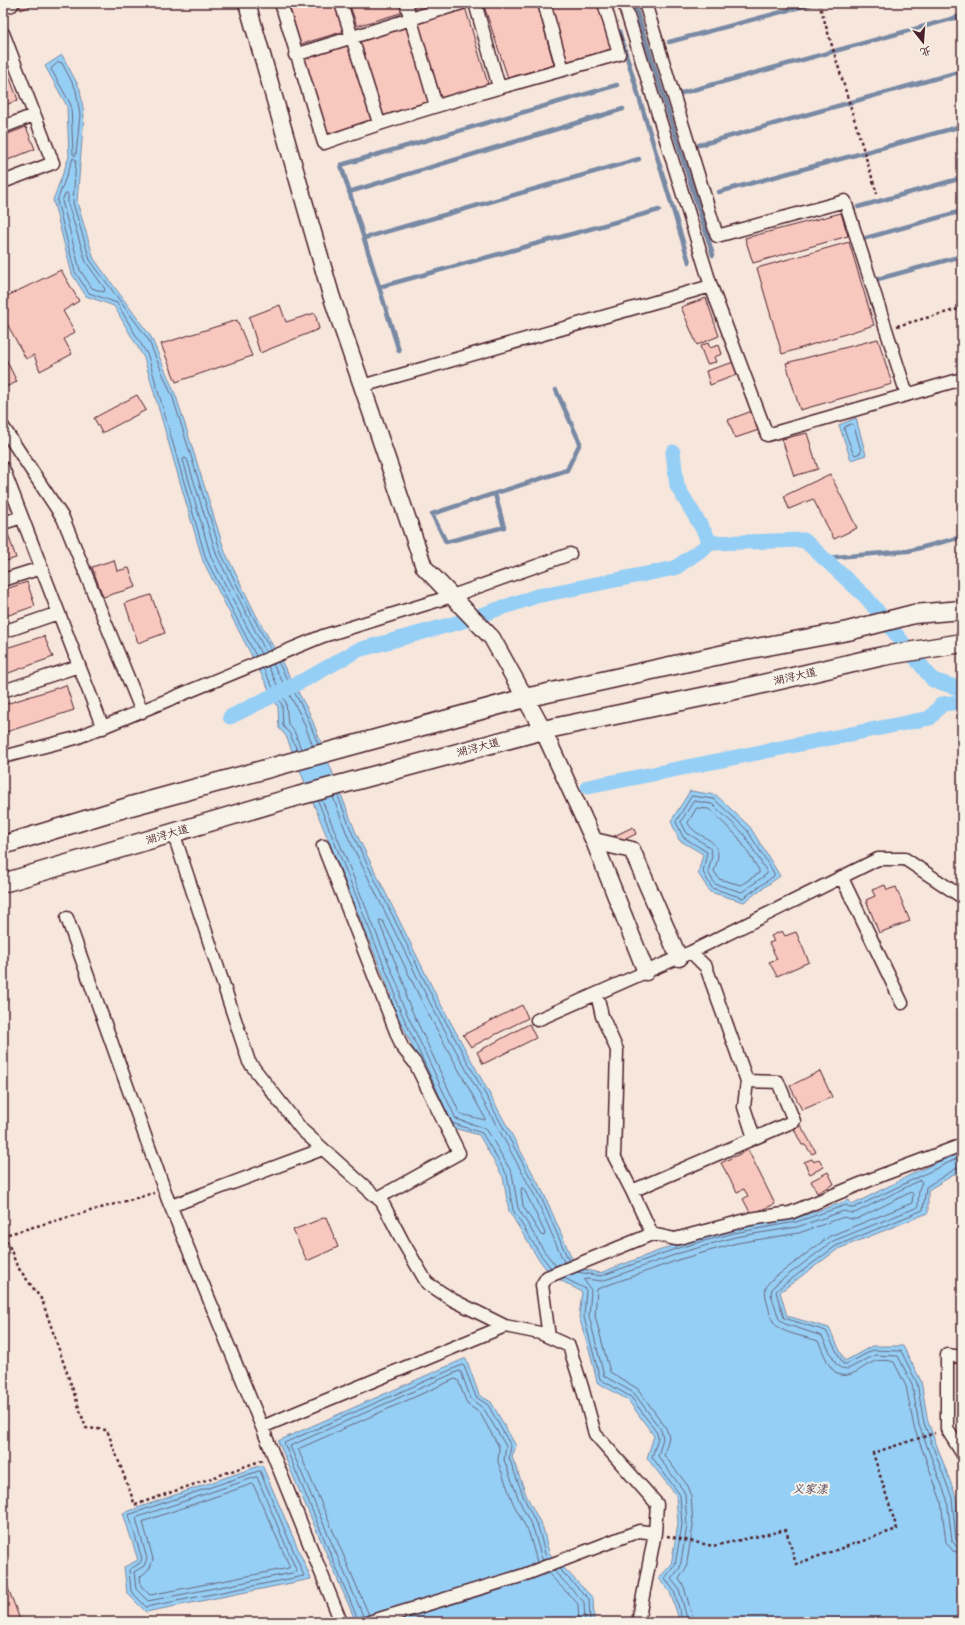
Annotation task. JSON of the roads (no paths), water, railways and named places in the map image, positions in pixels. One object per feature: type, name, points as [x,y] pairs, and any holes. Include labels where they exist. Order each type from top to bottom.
[{"type":"main road","points":[[3,845],[131,806],[525,698],[729,653],[848,631],[914,614],[962,610]]},
{"type":"main road","name":"湖浔大道","points":[[3,883],[360,778],[542,730],[745,688],[883,656],[957,644]]},
{"type":"street","points":[[3,8],[12,5],[11,3]]},
{"type":"street","points":[[247,3],[331,295],[424,567],[492,638],[525,698],[542,730],[594,841],[646,972]]},
{"type":"street","points":[[281,3],[324,143],[379,123],[619,54],[604,3]]},
{"type":"street","points":[[341,3],[379,123]]},
{"type":"street","points":[[406,3],[436,106]]},
{"type":"street","points":[[296,55],[462,3]]},
{"type":"street","points":[[475,3],[499,88]]},
{"type":"street","points":[[544,3],[563,70]]},
{"type":"street","points":[[624,3],[712,286],[767,435],[962,379]]},
{"type":"street","points":[[645,3],[717,236],[845,201],[907,395]]},
{"type":"street","points":[[3,33],[8,64],[34,115],[53,163],[3,182]]},
{"type":"street","points":[[3,127],[34,115]]},
{"type":"street","points":[[362,386],[712,286]]},
{"type":"street","points":[[3,427],[63,518],[142,712]]},
{"type":"street","points":[[3,468],[103,728]]},
{"type":"street","points":[[3,523],[22,517]]},
{"type":"street","points":[[3,757],[76,738],[323,636],[452,596],[570,554]]},
{"type":"street","points":[[3,580],[41,568]]},
{"type":"street","points":[[3,632],[58,613]]},
{"type":"street","points":[[3,691],[79,666]]},
{"type":"street","points":[[173,832],[249,1062],[302,1130],[382,1202],[427,1283],[453,1300],[505,1326],[540,1333],[569,1346],[595,1434],[657,1504],[655,1534],[638,1622]]},
{"type":"street","points":[[594,841],[632,850],[685,955],[706,967],[747,1081],[744,1107],[754,1138]]},
{"type":"street","points":[[323,846],[402,1047],[415,1063],[459,1153],[378,1198]]},
{"type":"street","points":[[537,1020],[685,955],[878,860],[904,859],[962,897]]},
{"type":"street","points":[[842,878],[902,1003]]},
{"type":"street","points":[[67,918],[164,1190],[341,1622]]},
{"type":"street","points":[[597,994],[602,1016],[616,1050],[614,1156],[652,1234]]},
{"type":"street","points":[[632,1191],[794,1121],[778,1082],[747,1081]]},
{"type":"street","points":[[549,1337],[542,1285],[547,1277],[652,1234],[675,1240],[750,1219],[790,1213],[860,1183],[962,1145]]},
{"type":"street","points":[[171,1206],[323,1149]]},
{"type":"street","points":[[262,1427],[505,1326]]},
{"type":"street","points":[[962,1357],[947,1355],[947,1429],[962,1453]]},
{"type":"street","points":[[369,1622],[521,1576],[639,1531],[655,1534]]},
{"type":"water","name":"义家漾","points":[[62,55],[80,89],[84,115],[77,202],[94,259],[151,337],[176,396],[225,552],[255,613],[309,712],[356,833],[438,999],[544,1194],[576,1268],[600,1273],[677,1244],[733,1229],[794,1219],[849,1200],[852,1205],[916,1172],[962,1151],[962,1170],[928,1190],[928,1213],[838,1249],[780,1292],[787,1316],[829,1328],[845,1361],[872,1346],[903,1346],[921,1381],[928,1422],[956,1497],[959,1534],[962,1545],[962,1622],[680,1622],[670,1592],[659,1578],[671,1565],[678,1524],[676,1495],[647,1458],[654,1436],[628,1400],[597,1382],[579,1317],[582,1292],[551,1275],[537,1257],[509,1211],[503,1177],[479,1135],[450,1127],[390,999],[391,994],[286,736],[279,728],[278,707],[203,561],[144,358],[114,306],[86,296],[72,274],[53,200],[69,157],[67,106],[45,66]]},
{"type":"water","points":[[856,418],[866,455],[851,460],[839,425]]},
{"type":"water","points":[[690,791],[716,795],[750,827],[780,876],[744,902],[710,892],[698,873],[703,854],[679,840],[671,821]]},
{"type":"water","points":[[466,1358],[479,1395],[491,1402],[516,1446],[512,1457],[527,1497],[543,1528],[549,1553],[593,1598],[594,1622],[356,1622],[278,1441]]},
{"type":"water","points":[[262,1465],[311,1579],[146,1612],[127,1593],[124,1567],[138,1560],[123,1513]]},
{"type":"waterway","points":[[634,3],[713,255]]},
{"type":"waterway","points":[[669,42],[815,3]]},
{"type":"waterway","points":[[682,93],[962,16]]},
{"type":"waterway","points":[[619,31],[689,262]]},
{"type":"waterway","points":[[699,145],[962,71]]},
{"type":"waterway","points":[[399,351],[341,165],[617,85]]},
{"type":"waterway","points":[[349,192],[623,109]]},
{"type":"waterway","points":[[719,192],[962,126]]},
{"type":"waterway","points":[[364,238],[639,159]]},
{"type":"waterway","points":[[858,207],[962,178]]},
{"type":"waterway","points":[[379,287],[659,210]]},
{"type":"waterway","points":[[866,238],[962,211]]},
{"type":"waterway","points":[[878,279],[962,256]]},
{"type":"waterway","points":[[495,494],[504,527],[446,542],[432,514],[567,470],[580,443],[556,390]]},
{"type":"waterway","points":[[673,452],[677,486],[711,543],[804,540],[866,597],[933,680],[958,688],[962,692]]},
{"type":"waterway","points":[[824,558],[908,551],[962,537]]},
{"type":"waterway","points":[[230,717],[310,677],[358,650],[460,622],[537,596],[675,568],[711,543]]},
{"type":"waterway","points":[[588,787],[930,718],[942,704],[962,702]]}]
